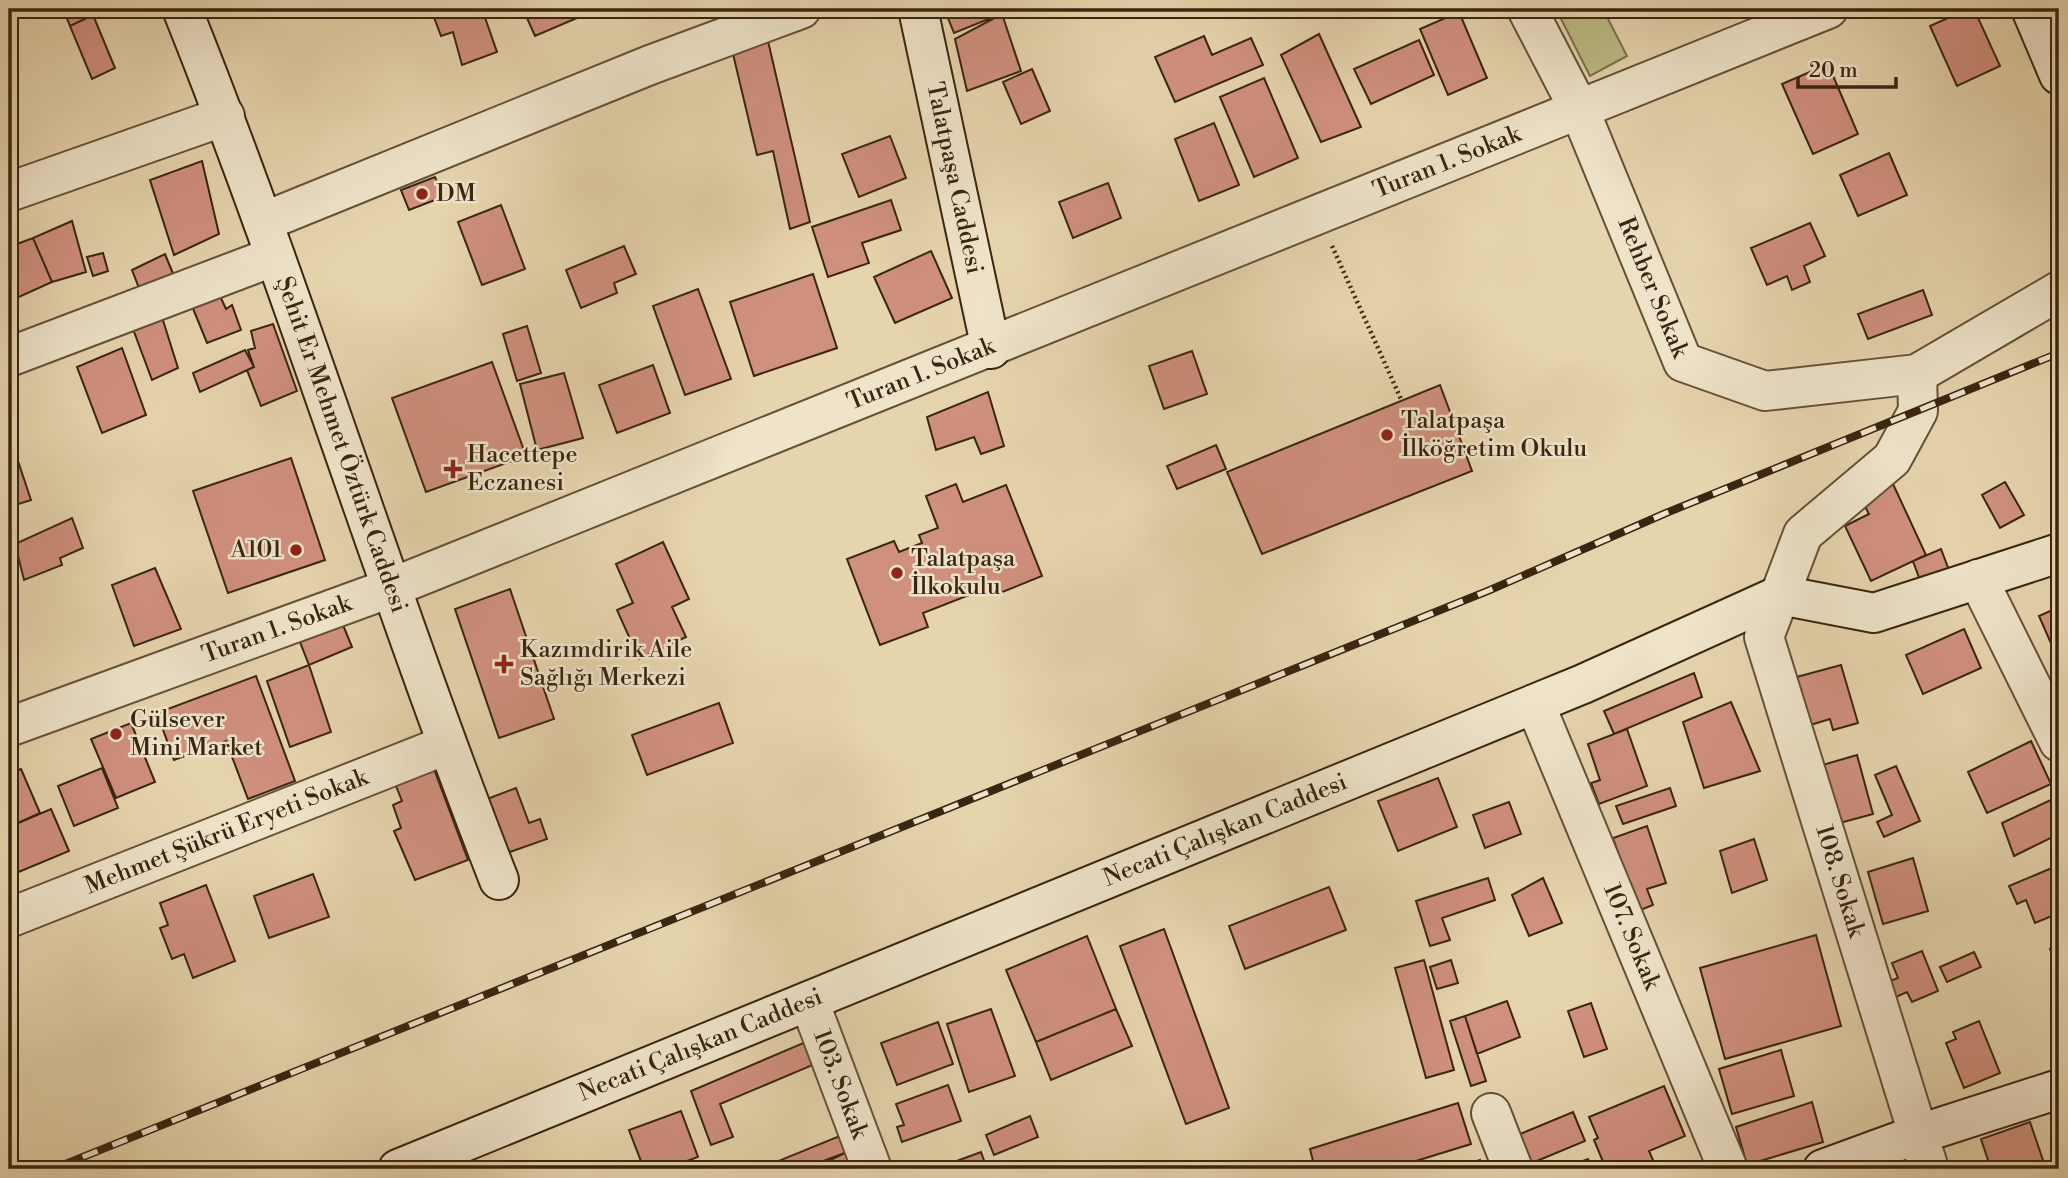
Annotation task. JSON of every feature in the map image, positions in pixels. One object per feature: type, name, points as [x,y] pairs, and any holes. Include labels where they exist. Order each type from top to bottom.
[{"type":"street","name":"Şehit Er Mehmet Öztürk Caddesi","points":[[182,9],[225,116],[393,587],[446,745],[499,880]]},
{"type":"street","points":[[9,357],[650,65],[801,9]]},
{"type":"street","name":"Talatpaşa Caddesi","points":[[918,9],[990,349]]},
{"type":"street","name":"Rehber Sokak","points":[[1527,9],[1580,111],[1676,364],[1765,391],[1917,374],[2059,291]]},
{"type":"street","name":"Turan 1. Sokak","points":[[9,727],[393,587],[990,349],[1828,9]]},
{"type":"street","points":[[2031,9],[2059,75]]},
{"type":"street","points":[[9,192],[225,116]]},
{"type":"street","name":"108. Sokak","points":[[1917,374],[1918,411],[1892,459],[1803,534],[1764,637],[1922,1152]]},
{"type":"street","points":[[1780,594],[1874,613],[2059,553]]},
{"type":"street","points":[[1978,579],[2059,742]]},
{"type":"street","name":"Necati Çalışkan Caddesi","points":[[398,1169],[1535,704],[1780,594]]},
{"type":"street","name":"107. Sokak","points":[[1535,704],[1728,1169]]},
{"type":"street","name":"Mehmet Şükrü Eryeti Sokak","points":[[9,918],[446,745]]},
{"type":"street","name":"103. Sokak","points":[[809,1001],[872,1169]]},
{"type":"street","points":[[1823,1169],[1922,1152],[2059,1089]]},
{"type":"street","points":[[1491,1113],[1513,1169]]},
{"type":"path","points":[[1326,234],[1401,399]]},
{"type":"shaded area","points":[[1556,9],[1603,9],[1627,56],[1590,76]]},
{"type":"building","points":[[63,9],[106,9],[70,26]]},
{"type":"building","points":[[440,9],[482,9],[497,52],[462,65],[453,32],[441,36],[432,12]]},
{"type":"building","points":[[523,9],[598,9],[535,36]]},
{"type":"building","points":[[956,9],[1004,9],[1006,12],[954,33],[946,13]]},
{"type":"building","points":[[1140,9],[1162,9],[1143,17]]},
{"type":"building","points":[[1968,9],[1974,9],[2000,66],[1957,86],[1930,26]]},
{"type":"building","points":[[1459,12],[1487,78],[1448,95],[1420,29]]},
{"type":"building","points":[[1002,14],[1021,71],[967,91],[955,39]]},
{"type":"building","points":[[93,15],[115,68],[92,79],[70,26]]},
{"type":"building","points":[[1319,34],[1361,127],[1321,142],[1281,55]]},
{"type":"building","points":[[1204,36],[1212,55],[1251,38],[1263,65],[1175,102],[1155,57]]},
{"type":"building","points":[[1419,40],[1434,75],[1371,104],[1354,69]]},
{"type":"building","points":[[768,41],[810,222],[790,229],[773,151],[757,155],[733,54]]},
{"type":"building","points":[[1828,64],[1858,134],[1813,154],[1782,84]]},
{"type":"building","points":[[1032,69],[1050,111],[1021,124],[1003,82]]},
{"type":"building","points":[[1264,78],[1298,158],[1254,177],[1220,97]]},
{"type":"building","points":[[1214,123],[1239,185],[1199,201],[1175,139]]},
{"type":"building","points":[[890,136],[906,178],[859,197],[842,154]]},
{"type":"building","points":[[1889,153],[1907,195],[1858,216],[1840,175]]},
{"type":"building","points":[[202,161],[219,234],[174,255],[150,180]]},
{"type":"building","name":"DM","points":[[435,177],[443,197],[409,210],[401,190]]},
{"type":"building","points":[[1108,183],[1121,218],[1073,238],[1059,202]]},
{"type":"building","points":[[891,200],[901,230],[862,243],[869,263],[828,277],[812,227]]},
{"type":"building","points":[[501,205],[525,269],[482,285],[458,222]]},
{"type":"building","points":[[72,221],[86,272],[52,282],[33,238]]},
{"type":"building","points":[[1810,223],[1825,256],[1804,266],[1810,282],[1792,290],[1787,276],[1767,285],[1751,248]]},
{"type":"building","points":[[33,238],[52,282],[10,301],[9,247]]},
{"type":"building","points":[[624,246],[636,274],[614,283],[617,293],[581,308],[566,270]]},
{"type":"building","points":[[931,251],[952,298],[895,323],[874,277]]},
{"type":"building","points":[[103,253],[108,271],[93,276],[87,257]]},
{"type":"building","points":[[165,254],[174,276],[139,288],[132,270]]},
{"type":"building","points":[[813,274],[837,348],[754,376],[730,302]]},
{"type":"building","points":[[698,289],[731,379],[685,395],[653,306]]},
{"type":"building","points":[[1923,290],[1932,315],[1868,339],[1858,314]]},
{"type":"building","points":[[220,296],[226,309],[232,305],[241,330],[207,343],[192,306]]},
{"type":"building","points":[[161,314],[178,368],[152,380],[133,329]]},
{"type":"building","points":[[273,324],[297,391],[261,406],[247,370],[254,367],[248,350],[255,348],[251,331]]},
{"type":"building","points":[[527,326],[541,373],[517,381],[503,334]]},
{"type":"building","points":[[122,348],[146,415],[102,433],[77,367]]},
{"type":"building","points":[[245,350],[254,367],[200,392],[193,373]]},
{"type":"building","points":[[1192,351],[1207,394],[1164,409],[1149,366]]},
{"type":"building","points":[[492,362],[526,456],[426,492],[392,398]]},
{"type":"building","points":[[653,365],[670,413],[617,433],[599,385]]},
{"type":"building","points":[[564,373],[583,438],[537,450],[520,384]]},
{"type":"building","name":"Talatpaşa İlköğretim Okulu","points":[[1440,385],[1472,471],[1262,554],[1227,472]]},
{"type":"building","points":[[988,392],[1004,446],[981,454],[974,437],[936,450],[927,417]]},
{"type":"building","points":[[9,434],[31,500],[9,507]]},
{"type":"building","points":[[1216,445],[1226,469],[1177,489],[1167,466]]},
{"type":"building","points":[[291,458],[325,560],[228,593],[193,491]]},
{"type":"building","points":[[2005,482],[2024,515],[2000,528],[1982,495]]},
{"type":"building","points":[[956,484],[963,502],[1006,485],[1042,576],[1000,593],[997,584],[923,613],[928,627],[880,645],[847,559],[894,541],[899,552],[922,543],[919,535],[938,528],[926,496]]},
{"type":"building","points":[[1893,484],[1926,555],[1871,581],[1845,526],[1869,514],[1861,499]]},
{"type":"building","points":[[72,518],[83,548],[60,558],[62,565],[24,580],[15,544]]},
{"type":"building","points":[[663,542],[689,599],[672,607],[686,637],[639,659],[617,610],[633,603],[616,564]]},
{"type":"building","points":[[1941,549],[1950,573],[1921,583],[1913,561]]},
{"type":"building","points":[[155,568],[181,629],[134,646],[112,585]]},
{"type":"building","name":"Kazımdirik Aile Sağlığı Merkezi","points":[[510,589],[554,719],[499,738],[455,609]]},
{"type":"building","points":[[2059,607],[2059,646],[2053,648],[2039,616]]},
{"type":"building","points":[[343,625],[352,647],[309,665],[300,642]]},
{"type":"building","points":[[1964,629],[1981,668],[1923,694],[1906,655]]},
{"type":"building","points":[[309,665],[331,732],[290,747],[267,681]]},
{"type":"building","points":[[1841,665],[1858,723],[1833,730],[1830,719],[1807,726],[1793,678]]},
{"type":"building","points":[[1694,673],[1702,697],[1614,734],[1604,711]]},
{"type":"building","points":[[256,676],[295,781],[248,799],[226,741],[174,760],[157,713]]},
{"type":"building","points":[[1731,702],[1760,771],[1704,788],[1683,722]]},
{"type":"building","points":[[719,703],[733,743],[647,775],[632,735]]},
{"type":"building","points":[[131,723],[155,782],[116,798],[91,739]]},
{"type":"building","points":[[1627,729],[1647,786],[1599,804],[1591,783],[1600,780],[1588,744]]},
{"type":"building","points":[[2031,741],[2051,784],[1987,813],[1968,772]]},
{"type":"building","points":[[1857,755],[1873,814],[1836,824],[1819,766]]},
{"type":"building","points":[[431,761],[468,860],[415,880],[394,831],[401,828],[393,805],[402,801],[392,776]]},
{"type":"building","points":[[1896,766],[1920,821],[1884,837],[1877,822],[1892,815],[1875,775]]},
{"type":"building","points":[[102,768],[118,808],[74,826],[58,786]]},
{"type":"building","points":[[21,769],[40,813],[9,827],[9,774]]},
{"type":"building","points":[[1438,778],[1457,827],[1398,851],[1378,801]]},
{"type":"building","points":[[516,788],[529,823],[540,819],[547,839],[507,853],[487,799]]},
{"type":"building","points":[[1670,788],[1676,806],[1623,824],[1616,806]]},
{"type":"building","points":[[2059,796],[2059,834],[2014,856],[2002,823]]},
{"type":"building","points":[[1509,802],[1521,834],[1485,848],[1473,815]]},
{"type":"building","points":[[51,809],[69,851],[9,876],[9,827]]},
{"type":"building","points":[[1647,826],[1666,883],[1647,889],[1653,905],[1638,911],[1613,838]]},
{"type":"building","points":[[1754,839],[1767,880],[1732,893],[1720,851]]},
{"type":"building","points":[[1913,858],[1928,911],[1883,924],[1868,872]]},
{"type":"building","points":[[2059,865],[2059,913],[2035,923],[2026,900],[2017,904],[2009,886]]},
{"type":"building","points":[[313,874],[329,917],[269,938],[254,896]]},
{"type":"building","points":[[1488,878],[1495,900],[1442,918],[1450,940],[1430,946],[1416,901]]},
{"type":"building","points":[[1543,878],[1562,923],[1529,936],[1512,895]]},
{"type":"building","points":[[206,885],[235,961],[193,978],[184,954],[172,959],[160,928],[168,925],[160,903]]},
{"type":"building","points":[[1329,887],[1346,930],[1245,969],[1229,926]]},
{"type":"building","points":[[1164,929],[1229,1108],[1186,1124],[1120,946]]},
{"type":"building","points":[[1816,935],[1841,1026],[1725,1059],[1700,968]]},
{"type":"building","points":[[1087,936],[1116,1009],[1036,1042],[1006,970]]},
{"type":"building","points":[[2059,945],[2059,971],[2050,949]]},
{"type":"building","points":[[1922,951],[1938,991],[1912,1002],[1907,992],[1896,997],[1890,981],[1898,978],[1892,963]]},
{"type":"building","points":[[1974,952],[1981,967],[1947,982],[1940,967]]},
{"type":"building","points":[[1424,960],[1454,1070],[1426,1078],[1395,968]]},
{"type":"building","points":[[1451,960],[1458,983],[1437,989],[1430,967]]},
{"type":"building","points":[[1507,1001],[1520,1037],[1477,1054],[1465,1016]]},
{"type":"building","points":[[1591,1003],[1607,1049],[1584,1057],[1568,1011]]},
{"type":"building","points":[[991,1009],[1015,1076],[969,1092],[947,1024]]},
{"type":"building","points":[[1116,1009],[1132,1046],[1051,1080],[1036,1042]]},
{"type":"building","points":[[1465,1016],[1486,1081],[1471,1086],[1450,1021]]},
{"type":"building","points":[[1979,1021],[2000,1073],[1964,1088],[1946,1043],[1956,1039],[1953,1032]]},
{"type":"building","points":[[938,1022],[953,1064],[897,1085],[881,1043]]},
{"type":"building","points":[[808,1041],[815,1064],[720,1104],[733,1137],[711,1145],[691,1091]]},
{"type":"building","points":[[1781,1050],[1794,1096],[1732,1114],[1719,1069]]},
{"type":"building","points":[[948,1085],[961,1121],[902,1142],[897,1127],[904,1125],[896,1104]]},
{"type":"building","points":[[1664,1086],[1685,1136],[1649,1151],[1657,1169],[1606,1169],[1594,1140],[1598,1138],[1589,1117]]},
{"type":"building","points":[[1812,1102],[1823,1142],[1747,1165],[1736,1127]]},
{"type":"building","points":[[1458,1103],[1471,1144],[1390,1169],[1315,1169],[1310,1149]]},
{"type":"building","points":[[681,1111],[698,1157],[665,1169],[644,1169],[629,1130]]},
{"type":"building","points":[[1573,1112],[1585,1141],[1525,1166],[1513,1137]]},
{"type":"building","points":[[1030,1116],[1038,1137],[994,1155],[986,1135]]},
{"type":"building","points":[[2030,1122],[2046,1169],[1991,1169],[1981,1139]]},
{"type":"building","points":[[842,1135],[847,1152],[812,1169],[759,1169]]},
{"type":"building","points":[[847,1152],[854,1169],[826,1169],[823,1161]]},
{"type":"building","points":[[981,1152],[987,1169],[935,1169]]},
{"type":"building","points":[[1588,1159],[1592,1169],[1562,1169]]},
{"type":"building","points":[[1480,1160],[1483,1169],[1451,1169]]},
{"type":"railway","points":[[53,1169],[1490,590],[1666,513],[2059,353]]},
{"type":"place","name":"DM","points":[[422,194]]},
{"type":"place","name":"Talatpaşa İlköğretim Okulu","points":[[1387,435]]},
{"type":"place","name":"Hacettepe Eczanesi","points":[[453,469]]},
{"type":"place","name":"A101","points":[[296,550]]},
{"type":"place","name":"Talatpaşa İlkokulu","points":[[897,573]]},
{"type":"place","name":"Kazımdirik Aile Sağlığı Merkezi","points":[[504,664]]},
{"type":"place","name":"Gülsever Mini Market","points":[[116,734]]}]
